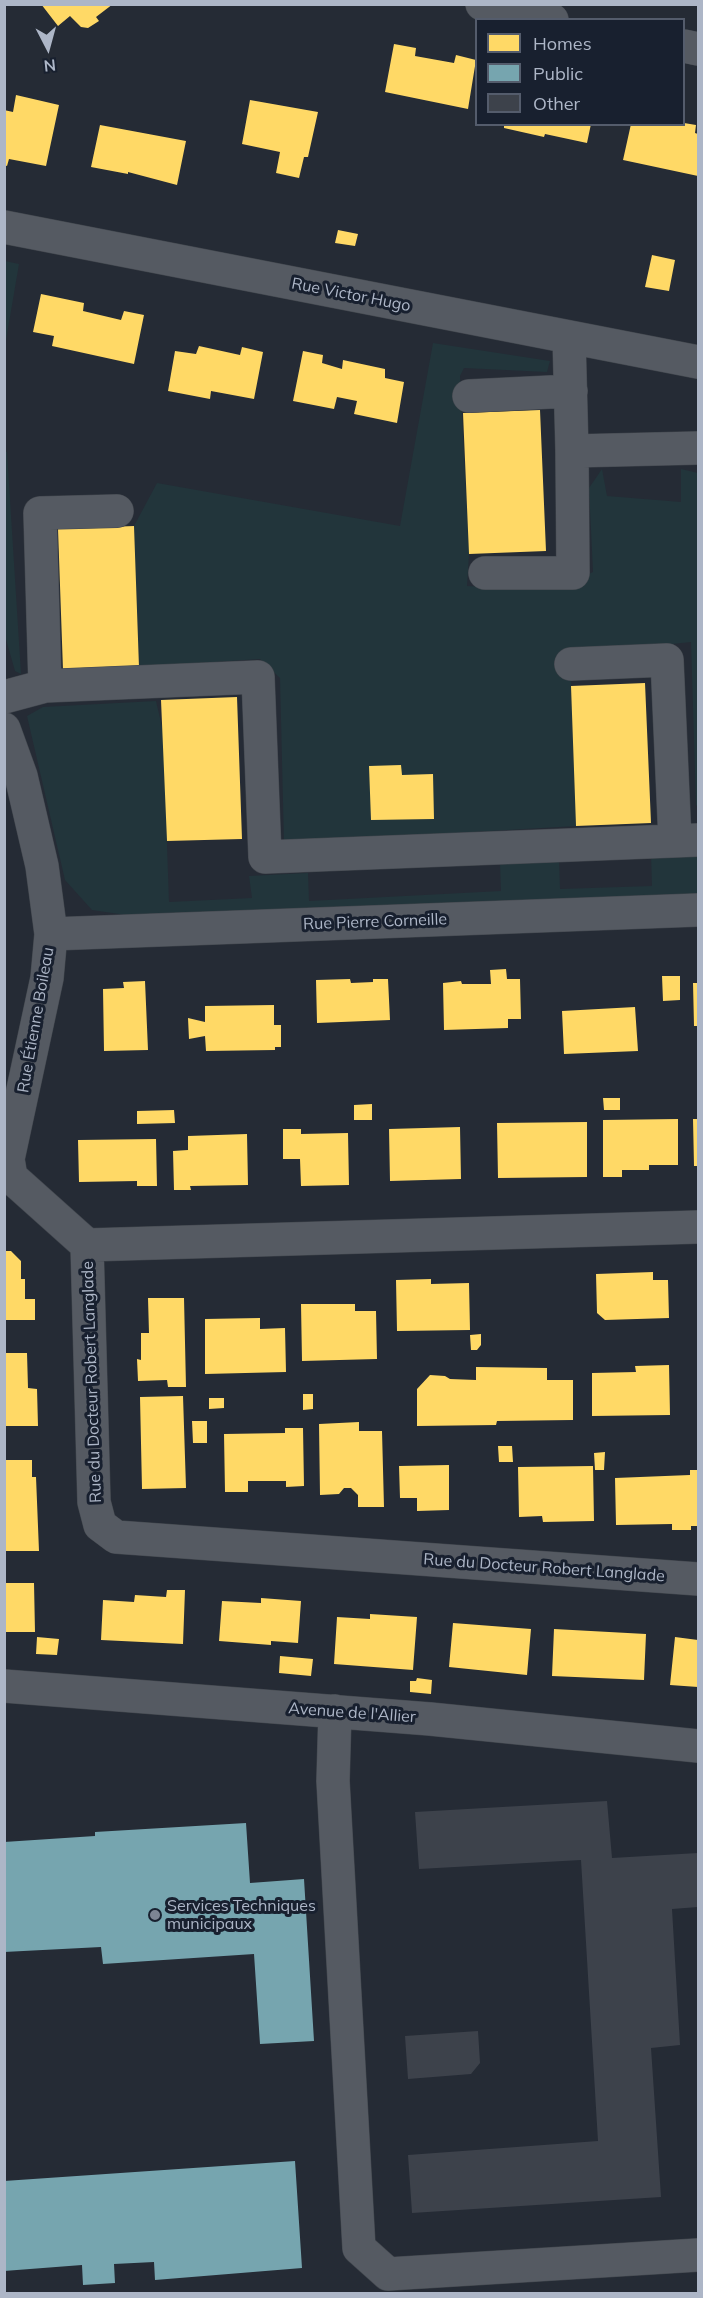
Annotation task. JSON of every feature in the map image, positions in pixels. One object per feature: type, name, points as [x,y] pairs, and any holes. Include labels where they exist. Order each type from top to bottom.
[{"type":"street","points":[[483,4],[543,18]]},
{"type":"street","name":"Rue Victor Hugo","points":[[4,227],[699,362]]},
{"type":"street","points":[[485,573],[573,573],[569,337]]},
{"type":"street","points":[[469,396],[571,390]]},
{"type":"street","points":[[572,451],[699,448]]},
{"type":"street","points":[[45,686],[40,513],[117,511]]},
{"type":"street","points":[[4,697],[45,686],[258,677],[265,857],[687,840],[667,660],[571,664]]},
{"type":"street","name":"Rue Étienne Boileau","points":[[4,729],[21,776],[39,855],[51,934],[47,978],[8,1159],[11,1177],[87,1245]]},
{"type":"street","name":"Rue Pierre Corneille","points":[[51,934],[699,910]]},
{"type":"street","name":"Rue du Docteur Robert Langlade","points":[[699,1227],[87,1245],[94,1503],[100,1525],[116,1537],[699,1579]]},
{"type":"street","name":"Avenue de l'Allier","points":[[4,1686],[335,1711],[699,1746]]},
{"type":"street","points":[[335,1711],[333,1781],[359,2248],[388,2274],[699,2255]]},
{"type":"shaded area","points":[[4,261],[19,264],[5,346]]},
{"type":"shaded area","points":[[433,343],[550,361],[547,372],[464,368],[460,376],[469,554],[467,586],[555,590],[593,572],[589,488],[602,469],[607,496],[681,502],[681,469],[698,473],[698,807],[696,805],[691,642],[570,655],[576,826],[284,843],[280,678],[260,659],[139,667],[134,526],[157,483],[400,526]]},
{"type":"shaded area","points":[[5,451],[7,452],[21,674],[15,671],[5,636]]},
{"type":"shaded area","points":[[156,701],[163,731],[169,902],[252,898],[249,876],[308,873],[309,901],[501,891],[500,862],[559,859],[560,889],[652,886],[651,855],[698,853],[698,895],[126,915],[92,910],[65,880],[27,716],[43,707]]},
{"type":"building: Homes","points":[[41,4],[113,4],[96,17],[99,21],[88,28],[81,27],[70,16],[58,26]]},
{"type":"building: Homes","points":[[394,44],[416,48],[415,56],[454,63],[456,55],[475,60],[468,109],[385,92]]},
{"type":"building: Homes","points":[[16,95],[59,105],[46,166],[9,159],[7,166],[4,165],[4,110],[13,112]]},
{"type":"building: Homes","points":[[250,100],[318,112],[308,157],[304,157],[299,178],[276,173],[280,152],[242,144]]},
{"type":"building: Homes","points":[[685,123],[696,125],[698,176],[623,160],[631,126],[685,126]]},
{"type":"building: Homes","points":[[100,125],[186,141],[177,185],[128,172],[128,174],[91,167]]},
{"type":"building: Homes","points":[[504,126],[591,126],[587,143],[504,128]]},
{"type":"building: Homes","points":[[338,230],[358,234],[355,246],[335,243]]},
{"type":"building: Homes","points":[[652,255],[675,260],[669,291],[645,287]]},
{"type":"building: Homes","points":[[41,294],[84,303],[83,311],[121,320],[124,311],[144,315],[134,364],[52,346],[54,336],[33,332]]},
{"type":"building: Homes","points":[[199,346],[240,355],[242,347],[263,352],[254,399],[211,391],[210,399],[168,391],[175,351],[196,354]]},
{"type":"building: Homes","points":[[303,351],[323,355],[322,363],[342,369],[343,360],[385,369],[385,378],[404,382],[397,423],[354,414],[357,401],[337,397],[334,409],[293,401]]},
{"type":"building: Homes","points":[[540,410],[546,551],[469,554],[463,413]]},
{"type":"building: Homes","points":[[134,526],[139,667],[63,670],[58,529]]},
{"type":"building: Homes","points":[[645,683],[651,823],[576,826],[571,686]]},
{"type":"building: Homes","points":[[237,697],[242,839],[167,841],[161,700]]},
{"type":"building: Homes","points":[[401,765],[402,775],[433,774],[434,819],[371,820],[369,766]]},
{"type":"building: Homes","points":[[506,969],[507,979],[520,979],[521,1019],[508,1019],[508,1028],[444,1030],[443,983],[461,981],[462,984],[491,984],[490,970]]},
{"type":"building: Homes","points":[[662,976],[680,976],[680,1000],[663,1001]]},
{"type":"building: Homes","points":[[350,979],[351,983],[388,979],[390,1020],[317,1023],[316,980]]},
{"type":"building: Homes","points":[[145,981],[148,1050],[104,1051],[103,989],[124,988],[123,982]]},
{"type":"building: Homes","points":[[693,983],[698,983],[698,1026],[694,1026]]},
{"type":"building: Homes","points":[[274,1005],[274,1025],[281,1025],[281,1047],[275,1047],[275,1050],[206,1051],[205,1036],[189,1039],[188,1018],[205,1022],[205,1006]]},
{"type":"building: Homes","points":[[635,1007],[638,1051],[564,1054],[562,1011]]},
{"type":"building: Homes","points":[[603,1098],[620,1098],[620,1110],[604,1110]]},
{"type":"building: Homes","points":[[372,1104],[372,1120],[354,1120],[354,1105]]},
{"type":"building: Homes","points":[[174,1110],[175,1123],[137,1124],[137,1111]]},
{"type":"building: Homes","points":[[678,1119],[678,1165],[649,1165],[649,1170],[622,1170],[622,1177],[603,1177],[603,1120]]},
{"type":"building: Homes","points":[[693,1119],[698,1119],[698,1166],[694,1166]]},
{"type":"building: Homes","points":[[587,1122],[587,1177],[498,1178],[497,1123]]},
{"type":"building: Homes","points":[[460,1127],[461,1179],[390,1181],[389,1129]]},
{"type":"building: Homes","points":[[283,1129],[301,1129],[301,1134],[348,1133],[349,1185],[301,1186],[300,1159],[283,1159]]},
{"type":"building: Homes","points":[[247,1134],[248,1185],[190,1186],[191,1190],[174,1190],[173,1151],[188,1150],[188,1136]]},
{"type":"building: Homes","points":[[156,1139],[157,1186],[137,1186],[137,1181],[79,1182],[78,1140]]},
{"type":"building: Homes","points":[[4,1251],[11,1251],[21,1261],[21,1279],[25,1279],[25,1299],[35,1299],[35,1320],[4,1320]]},
{"type":"building: Homes","points":[[653,1272],[653,1280],[668,1280],[669,1318],[605,1320],[597,1313],[596,1274]]},
{"type":"building: Homes","points":[[431,1279],[431,1284],[469,1283],[470,1330],[397,1331],[396,1280]]},
{"type":"building: Homes","points":[[148,1298],[184,1298],[186,1387],[168,1387],[167,1380],[138,1381],[137,1359],[141,1360],[141,1333],[149,1333]]},
{"type":"building: Homes","points":[[301,1304],[355,1304],[355,1311],[376,1311],[377,1359],[302,1361]]},
{"type":"building: Homes","points":[[260,1318],[260,1329],[285,1328],[286,1372],[205,1374],[205,1319]]},
{"type":"building: Homes","points":[[481,1334],[481,1345],[477,1350],[471,1350],[470,1335]]},
{"type":"building: Homes","points":[[4,1353],[27,1353],[28,1388],[37,1389],[38,1426],[4,1426]]},
{"type":"building: Homes","points":[[669,1365],[670,1415],[592,1416],[592,1373],[636,1372],[635,1366]]},
{"type":"building: Homes","points":[[476,1367],[547,1368],[547,1380],[573,1380],[573,1420],[497,1421],[496,1425],[417,1426],[417,1389],[430,1375],[445,1376],[450,1379],[476,1380]]},
{"type":"building: Homes","points":[[303,1394],[313,1394],[313,1409],[303,1410]]},
{"type":"building: Homes","points":[[183,1396],[186,1488],[142,1489],[140,1397]]},
{"type":"building: Homes","points":[[209,1398],[224,1398],[224,1408],[209,1409]]},
{"type":"building: Homes","points":[[192,1421],[207,1421],[207,1443],[193,1443]]},
{"type":"building: Homes","points":[[359,1422],[359,1431],[382,1431],[384,1507],[358,1507],[358,1495],[351,1488],[344,1488],[339,1494],[320,1495],[319,1424]]},
{"type":"building: Homes","points":[[285,1428],[303,1428],[304,1486],[286,1487],[286,1481],[248,1481],[248,1492],[225,1492],[224,1434],[285,1433]]},
{"type":"building: Homes","points":[[498,1446],[512,1446],[513,1462],[499,1462]]},
{"type":"building: Homes","points":[[605,1452],[604,1470],[595,1470],[594,1453]]},
{"type":"building: Homes","points":[[4,1460],[32,1460],[32,1477],[36,1477],[39,1551],[4,1551]]},
{"type":"building: Homes","points":[[449,1465],[449,1510],[417,1511],[417,1498],[400,1498],[399,1466]]},
{"type":"building: Homes","points":[[593,1466],[594,1521],[543,1522],[542,1516],[519,1517],[518,1467]]},
{"type":"building: Homes","points":[[690,1470],[698,1470],[698,1526],[691,1526],[691,1530],[672,1530],[672,1524],[616,1525],[615,1478],[690,1475]]},
{"type":"building: Homes","points":[[4,1583],[34,1583],[35,1632],[4,1632]]},
{"type":"building: Homes","points":[[167,1590],[185,1590],[183,1644],[101,1640],[103,1600],[134,1602],[135,1595],[166,1597]]},
{"type":"building: Homes","points":[[261,1598],[301,1601],[298,1643],[271,1641],[271,1645],[219,1641],[222,1601],[261,1603]]},
{"type":"building: Homes","points":[[370,1614],[417,1617],[413,1670],[334,1664],[337,1617],[370,1619]]},
{"type":"building: Homes","points":[[453,1623],[531,1629],[527,1675],[449,1667]]},
{"type":"building: Homes","points":[[554,1629],[646,1634],[644,1680],[552,1676]]},
{"type":"building: Homes","points":[[37,1637],[59,1639],[57,1655],[36,1654]]},
{"type":"building: Homes","points":[[675,1637],[698,1640],[698,1687],[670,1685]]},
{"type":"building: Homes","points":[[280,1656],[313,1659],[311,1676],[279,1673]]},
{"type":"building: Homes","points":[[417,1678],[432,1680],[431,1694],[410,1692],[410,1681],[416,1681]]},
{"type":"building: Public","name":"Services Techniques municipaux","points":[[246,1823],[250,1883],[304,1879],[314,2041],[260,2044],[254,1954],[103,1964],[101,1947],[4,1952],[4,1842],[95,1836],[95,1832]]},
{"type":"building: Public","points":[[295,2161],[302,2268],[155,2280],[154,2262],[114,2264],[115,2283],[83,2285],[82,2265],[4,2271],[4,2181]]},
{"type":"building: Other","points":[[607,1801],[612,1858],[698,1853],[698,1907],[672,1909],[680,2045],[651,2048],[661,2197],[412,2213],[408,2155],[598,2141],[581,1860],[419,1869],[415,1812]]},
{"type":"building: Other","points":[[478,2031],[480,2063],[471,2074],[408,2079],[405,2036]]},
{"type":"place","name":"Services Techniques municipaux","points":[[155,1915]]}]
